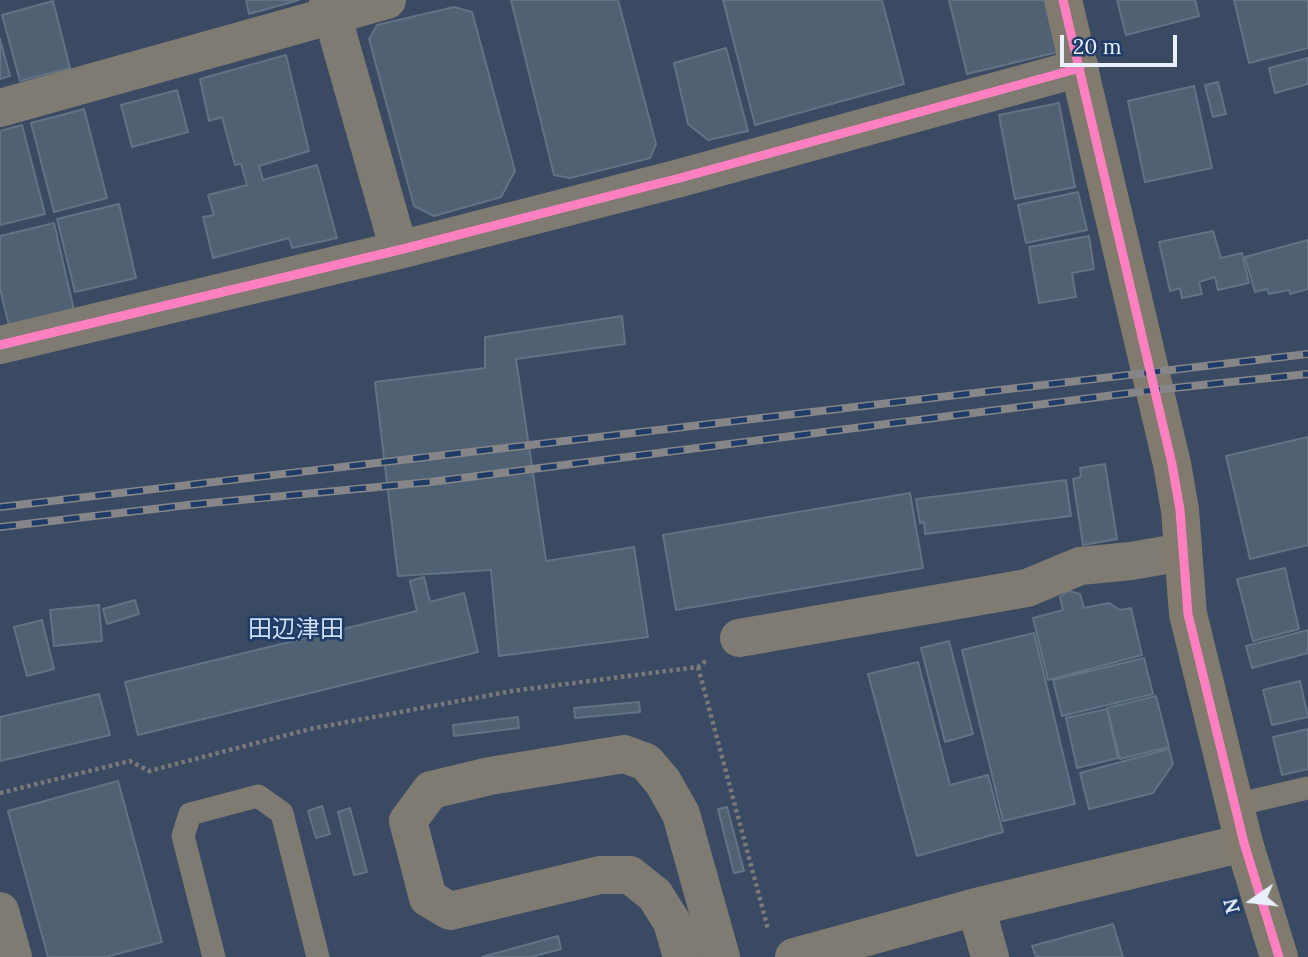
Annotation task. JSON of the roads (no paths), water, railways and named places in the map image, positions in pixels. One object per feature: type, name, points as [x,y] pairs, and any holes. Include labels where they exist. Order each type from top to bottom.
[{"type":"street","points":[[0,108],[330,8],[387,0]]},
{"type":"street","points":[[1063,0],[1172,464],[1180,510],[1188,614],[1244,843],[1279,957]]},
{"type":"street","points":[[330,8],[399,250]]},
{"type":"street","points":[[0,345],[399,250],[680,178],[1080,68]]},
{"type":"street","points":[[738,638],[1027,588],[1080,566],[1183,552]]},
{"type":"street","points":[[682,957],[671,922],[655,895],[630,874],[600,875],[450,911],[428,898],[408,821],[431,790],[490,776],[624,754],[646,762],[663,782],[681,814],[721,957]]},
{"type":"street","points":[[782,946],[976,907],[1244,843]]},
{"type":"street","points":[[976,907],[990,957]]},
{"type":"street","points":[[0,911],[13,957]]},
{"type":"lane","points":[[1235,805],[1308,788]]},
{"type":"lane","points":[[214,957],[183,836],[190,814],[258,796],[282,813],[318,957]]},
{"type":"railway","points":[[0,507],[1308,354]]},
{"type":"railway","points":[[0,527],[188,505],[430,482],[1154,390],[1308,374]]},
{"type":"district","name":"田辺津田","points":[[296,630]]}]
